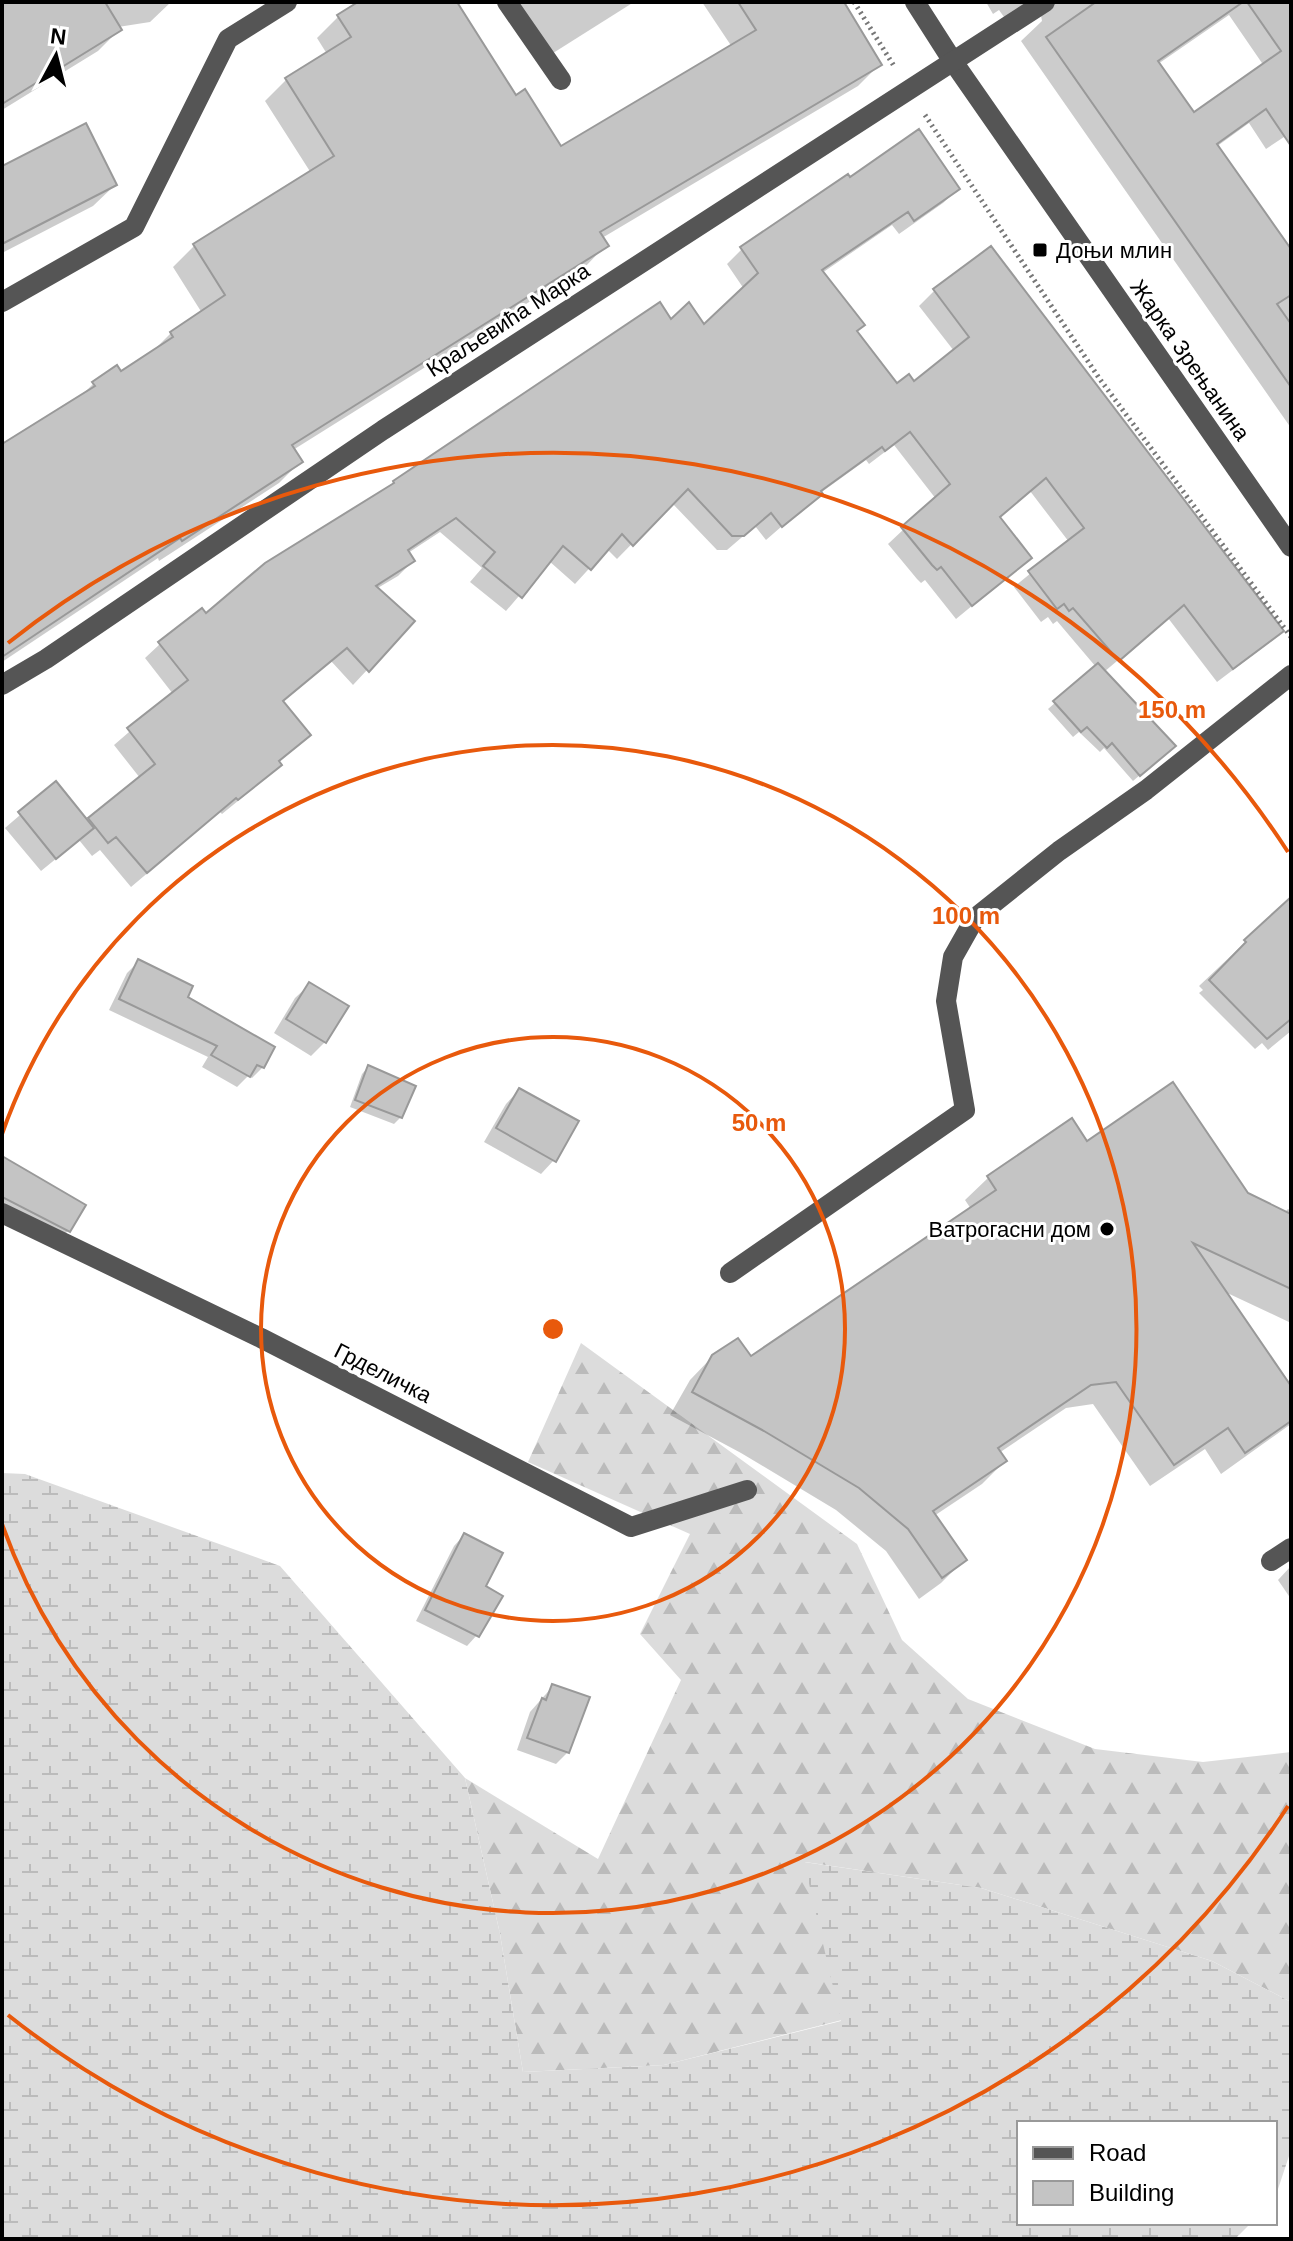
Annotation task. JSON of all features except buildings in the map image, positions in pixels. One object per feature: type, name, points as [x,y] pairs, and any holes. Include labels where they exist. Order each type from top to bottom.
[{"type":"street","points":[[2,302],[134,227],[228,39],[287,2]]},
{"type":"street","points":[[507,2],[561,80]]},
{"type":"street","name":"Жарка Зрењанина","points":[[915,2],[954,63],[1291,547]]},
{"type":"street","name":"Краљевића Марка","points":[[2,685],[46,659],[396,422],[1045,2]]},
{"type":"street","points":[[730,1273],[965,1110],[946,1001],[953,957],[975,918],[1059,851],[1146,790],[1291,675]]},
{"type":"street","name":"Грделичка","points":[[2,1213],[261,1338],[631,1527],[747,1490]]},
{"type":"street","points":[[1271,1561],[1291,1548]]},
{"type":"path","points":[[854,2],[1099,378],[1291,637]]},
{"type":"green space","points":[[581,1343],[857,1544],[902,1640],[968,1699],[1095,1749],[1203,1762],[1291,1752],[1291,2002],[1212,1961],[981,1888],[805,1862],[842,2020],[664,2065],[523,2072],[500,1934],[465,1778],[598,1859],[681,1680],[640,1634],[690,1534],[528,1462]]},
{"type":"green space","points":[[2,1473],[25,1474],[280,1566],[465,1778],[500,1934],[523,2072],[664,2065],[841,2021],[804,1862],[981,1888],[1212,1961],[1291,2002],[1291,2150],[1277,2192],[1277,2121],[1017,2121],[1017,2225],[1249,2225],[1235,2239],[2,2239]]},
{"type":"place","name":"Доњи млин","points":[[1040,250]]},
{"type":"place","name":"Ватрогасни дом","points":[[1107,1229]]}]
